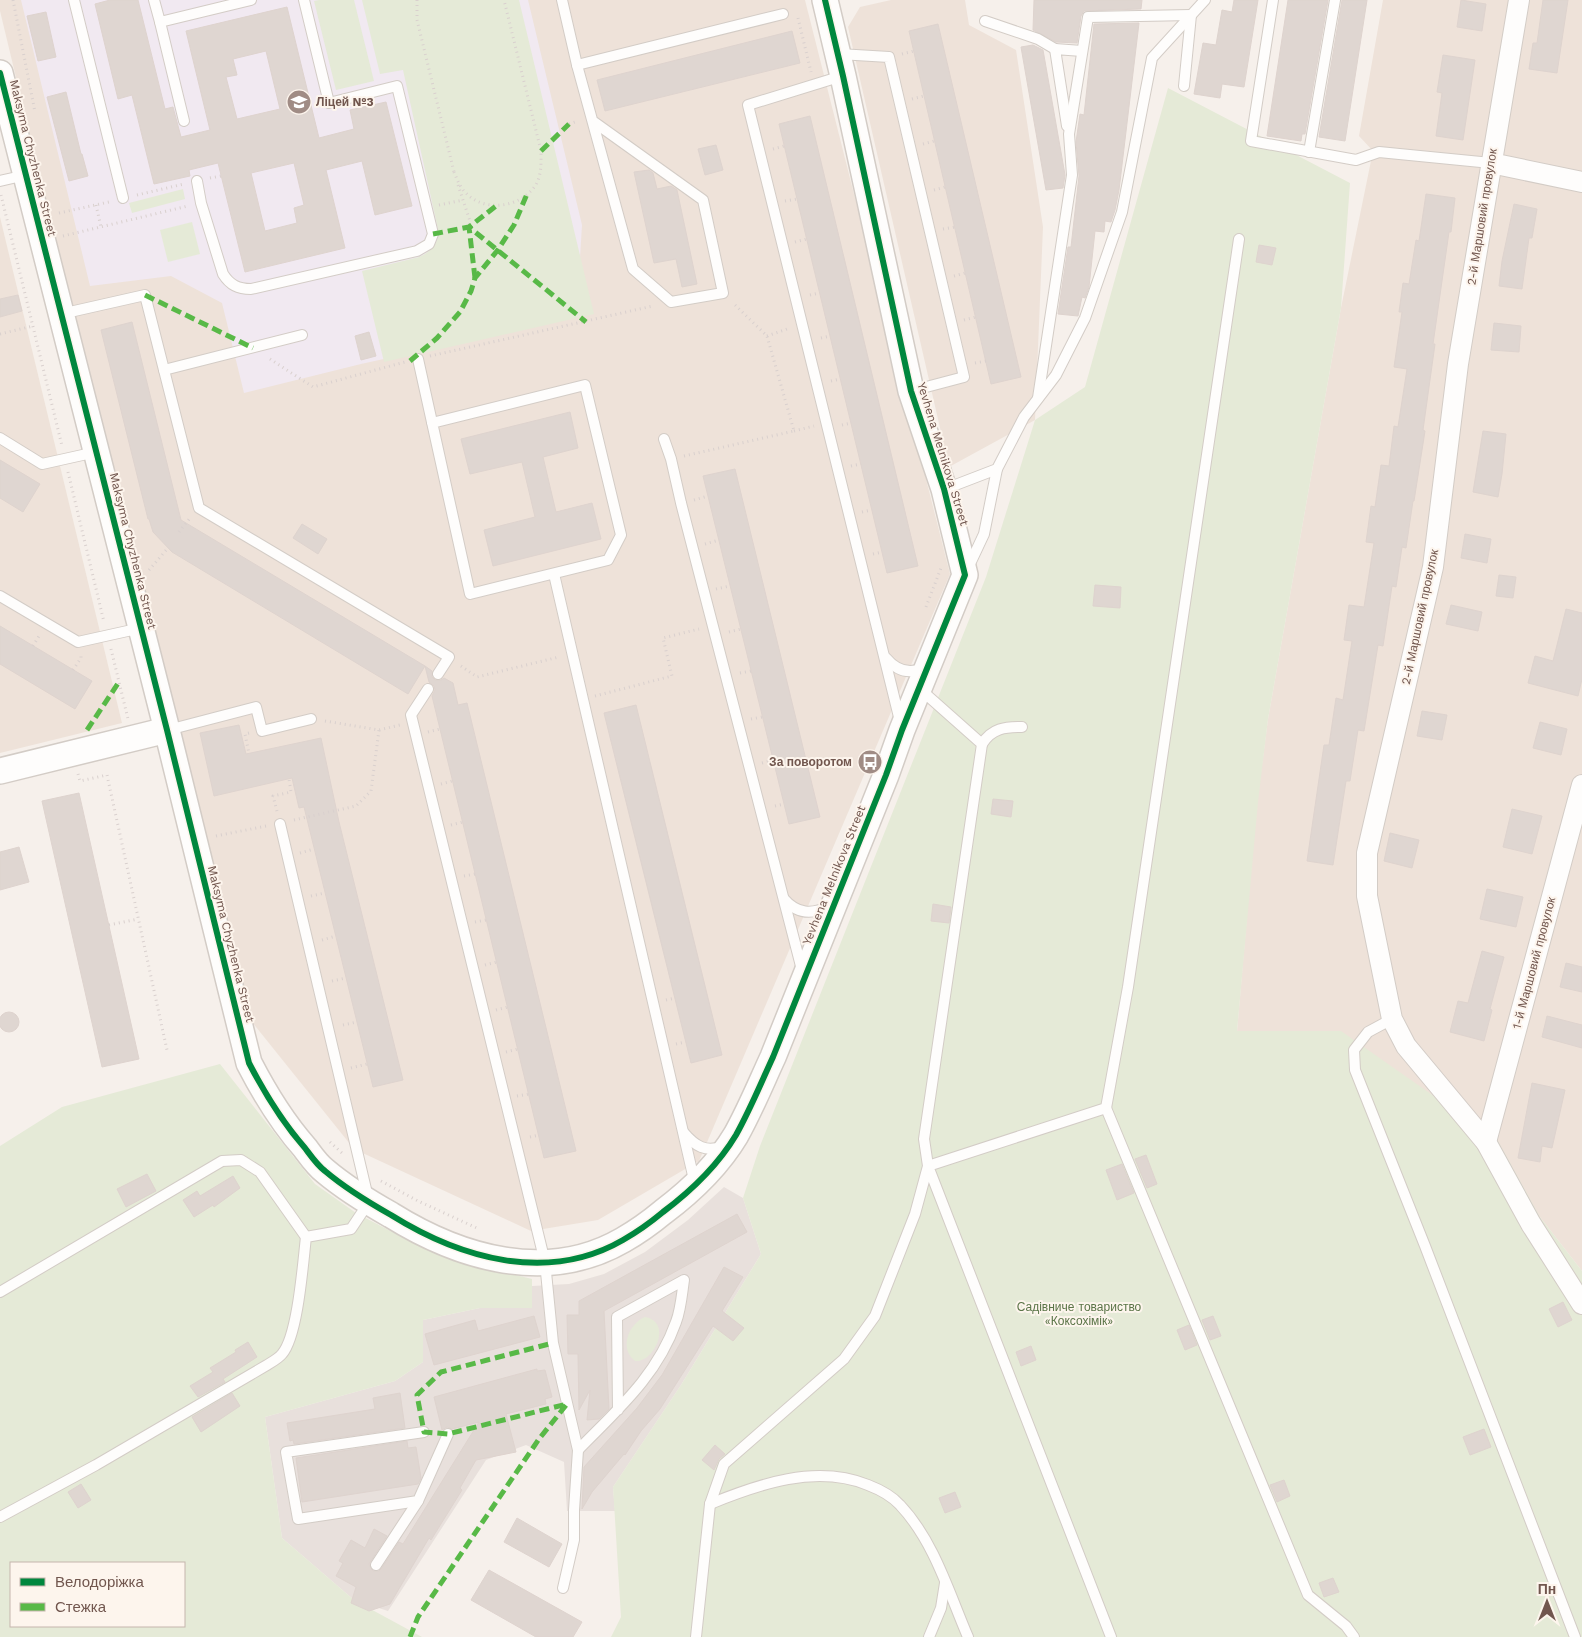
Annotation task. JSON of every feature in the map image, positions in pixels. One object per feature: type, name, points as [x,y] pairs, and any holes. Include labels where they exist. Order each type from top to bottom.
[{"type":"street","name":"Yevhena Melnikova Street","points":[[242,1035],[249,1063],[263,1090],[284,1124],[324,1170],[369,1202],[407,1225],[468,1252],[493,1259],[518,1263],[570,1259],[596,1252],[622,1241],[666,1210],[696,1185],[731,1142],[755,1098],[837,899],[965,574],[944,489],[911,390],[841,65],[825,0]]},
{"type":"street","name":"2-й Маршовий провулок","points":[[1519,0],[1458,364],[1433,567],[1367,853],[1367,896],[1392,1019],[1406,1046],[1486,1142],[1531,1224],[1582,1304]]},
{"type":"street","name":"Maksyma Chyzhenka Street","points":[[0,73],[167,730],[242,1035]]},
{"type":"street","points":[[1491,163],[1582,182]]},
{"type":"street","points":[[0,771],[167,730]]},
{"type":"street","name":"1-й Маршовий провулок","points":[[1486,1142],[1582,785]]},
{"type":"lane","points":[[74,0],[123,198]]},
{"type":"lane","points":[[154,0],[184,121]]},
{"type":"lane","points":[[160,22],[251,0]]},
{"type":"lane","points":[[197,181],[201,203],[222,274],[234,286],[251,290],[417,252],[429,244],[433,234],[397,86],[329,103],[304,0]]},
{"type":"lane","points":[[562,0],[576,65],[594,122],[633,268],[671,302],[723,293],[702,200],[594,122]]},
{"type":"lane","points":[[965,574],[984,534],[997,469],[1024,417],[1056,375],[1085,318],[1122,212],[1152,58],[1205,0]]},
{"type":"lane","points":[[1273,0],[1251,141],[1356,160],[1379,152],[1491,163]]},
{"type":"lane","points":[[1309,152],[1335,0]]},
{"type":"lane","points":[[576,65],[783,14]]},
{"type":"lane","points":[[1069,134],[1088,17],[1191,15]]},
{"type":"lane","points":[[1184,86],[1191,15]]},
{"type":"lane","points":[[985,20],[1038,39],[1055,49],[1082,51]]},
{"type":"lane","points":[[1037,400],[1072,175],[1069,134],[1055,49]]},
{"type":"lane","points":[[902,730],[748,105],[814,85],[841,65],[889,57],[964,377],[911,390]]},
{"type":"lane","points":[[0,181],[26,175]]},
{"type":"lane","points":[[1239,239],[1128,987],[1106,1108],[1308,1595],[1346,1626],[1354,1637]]},
{"type":"lane","points":[[61,314],[145,295],[198,508],[449,658],[438,674]]},
{"type":"lane","points":[[164,370],[302,335]]},
{"type":"lane","points":[[418,359],[432,423],[470,594],[608,560],[621,535],[585,385],[432,423]]},
{"type":"lane","points":[[0,438],[42,464],[96,452]]},
{"type":"lane","points":[[664,439],[671,459],[804,979]]},
{"type":"lane","points":[[944,489],[997,469]]},
{"type":"lane","points":[[554,574],[696,1185]]},
{"type":"lane","points":[[0,596],[78,642],[141,628]]},
{"type":"lane","points":[[884,657],[892,665],[912,672],[922,669],[930,662]]},
{"type":"lane","points":[[919,688],[982,744]]},
{"type":"lane","points":[[428,689],[411,714],[545,1262],[553,1343],[578,1450],[574,1540],[564,1588]]},
{"type":"lane","points":[[167,730],[256,707],[262,731],[311,720]]},
{"type":"lane","points":[[1022,727],[1008,727],[996,730],[987,736],[982,744],[924,1139],[928,1166],[1111,1637]]},
{"type":"lane","points":[[280,824],[369,1202],[351,1229],[306,1237]]},
{"type":"lane","points":[[783,897],[798,911],[807,912],[818,911],[828,907],[837,899]]},
{"type":"lane","points":[[1392,1019],[1368,1032],[1354,1050],[1355,1070],[1425,1246],[1574,1637]]},
{"type":"lane","points":[[928,1166],[1106,1108]]},
{"type":"lane","points":[[683,1131],[693,1144],[710,1150],[720,1148],[731,1142]]},
{"type":"lane","points":[[0,1292],[222,1161],[241,1160],[260,1172],[306,1237],[296,1317],[291,1338],[283,1354],[96,1465],[0,1517]]},
{"type":"lane","points":[[696,1637],[710,1504],[724,1464],[844,1359],[874,1316],[915,1214],[928,1166]]},
{"type":"lane","points":[[578,1450],[618,1410],[639,1387],[657,1363],[677,1321],[684,1280],[617,1317],[618,1410]]},
{"type":"lane","points":[[418,1501],[298,1519],[286,1452],[424,1432]]},
{"type":"lane","points":[[376,1565],[418,1501],[448,1434]]},
{"type":"lane","points":[[710,1504],[750,1488],[794,1478],[814,1476],[836,1476],[855,1479],[886,1493],[900,1505],[921,1534],[945,1582],[968,1637]]},
{"type":"lane","points":[[929,1637],[941,1608],[945,1582]]},
{"type":"path","points":[[13,0],[35,114]]},
{"type":"path","points":[[417,0],[417,20],[454,172],[470,221],[469,227]]},
{"type":"path","points":[[454,172],[461,188],[474,200],[490,206],[496,206],[508,205],[524,198],[535,185],[541,169],[540,151],[504,0]]},
{"type":"path","points":[[796,11],[814,85]]},
{"type":"path","points":[[0,190],[128,720],[120,722]]},
{"type":"path","points":[[427,208],[463,200]]},
{"type":"path","points":[[58,229],[60,237],[201,203]]},
{"type":"path","points":[[96,204],[101,227]]},
{"type":"path","points":[[671,459],[794,430],[767,336],[723,293]]},
{"type":"path","points":[[253,348],[313,387],[418,359],[671,302]]},
{"type":"path","points":[[767,336],[802,323]]},
{"type":"path","points":[[0,334],[33,326]]},
{"type":"path","points":[[146,573],[168,548]]},
{"type":"path","points":[[925,609],[941,566]]},
{"type":"path","points":[[582,699],[672,676],[663,638],[712,625]]},
{"type":"path","points":[[449,658],[477,677],[572,654]]},
{"type":"path","points":[[311,720],[379,730],[413,722]]},
{"type":"path","points":[[209,837],[280,824],[356,806],[371,791],[379,730]]},
{"type":"path","points":[[78,774],[80,781],[107,775],[167,1050]]},
{"type":"path","points":[[280,824],[273,796],[291,792],[289,779]]},
{"type":"path","points":[[109,925],[138,918]]},
{"type":"path","points":[[326,1137],[362,1170],[418,1201],[483,1231]]},
{"type":"shaded area","points":[[0,0],[805,0],[950,574],[699,1161],[598,1220],[531,1231],[354,1149],[240,1007],[0,11]]},
{"type":"shaded area","name":"Ліцей №3","points":[[21,0],[528,0],[582,225],[580,258],[592,313],[361,364],[244,393],[222,303],[171,276],[90,286]]},
{"type":"shaded area","points":[[891,0],[965,0],[969,25],[1016,50],[1043,227],[1035,420],[949,467],[848,27],[860,7]]},
{"type":"shaded area","points":[[1383,0],[1582,0],[1582,1271],[1540,1217],[1237,1032],[1256,811],[1268,719],[1341,308],[1373,151],[1359,136]]},
{"type":"shaded area","points":[[0,217],[122,723],[0,753]]},
{"type":"shaded area","points":[[724,1187],[743,1198],[761,1254],[681,1385],[613,1487],[615,1511],[567,1511],[564,1462],[526,1445],[486,1460],[388,1611],[354,1600],[282,1538],[265,1417],[395,1381],[423,1362],[423,1320],[480,1308],[532,1308],[532,1286],[569,1284],[604,1274],[645,1252],[688,1220]]},
{"type":"green space","points":[[354,0],[374,81],[336,90],[314,1]]},
{"type":"green space","points":[[362,0],[519,0],[594,314],[384,362],[362,271],[419,257],[432,248],[439,234],[403,70],[380,74]]},
{"type":"green space","name":"Садівниче товариство «Коксохімік»","points":[[1168,88],[1350,183],[1341,308],[1268,719],[1258,802],[1237,1031],[1341,1031],[1498,1141],[1540,1217],[1582,1271],[1582,1637],[611,1637],[621,1617],[613,1487],[681,1385],[761,1254],[743,1198],[760,1146],[986,577],[1035,420],[1085,387]]},
{"type":"green space","points":[[183,189],[185,199],[132,213],[129,203]]},
{"type":"green space","points":[[192,222],[200,254],[168,262],[160,230]]},
{"type":"green space","points":[[220,1064],[315,1184],[356,1213],[400,1236],[467,1263],[532,1279],[532,1308],[480,1308],[423,1320],[423,1362],[395,1381],[265,1417],[282,1538],[354,1600],[422,1637],[0,1637],[0,1146],[62,1107]]},
{"type":"green space","points":[[645,1317],[653,1320],[658,1326],[658,1342],[649,1356],[635,1361],[627,1350],[628,1337],[634,1325]]},
{"type":"building","points":[[110,0],[138,0],[165,109],[173,107],[181,137],[210,130],[186,31],[287,7],[319,138],[354,129],[350,110],[386,102],[412,206],[375,215],[362,161],[326,170],[345,248],[245,272],[218,163],[189,170],[190,176],[154,184],[132,95],[118,99],[95,4]],"holes":[[[266,51],[280,109],[237,119],[226,77],[237,75],[233,59]],[[294,163],[304,205],[294,208],[297,223],[265,231],[251,173]]]},
{"type":"building","points":[[1034,0],[1142,0],[1141,9],[1084,11],[1081,16],[1077,43],[1056,42],[1033,30]]},
{"type":"building","points":[[1234,0],[1258,0],[1244,87],[1222,84],[1220,98],[1194,94],[1203,43],[1216,45],[1222,10],[1232,12]]},
{"type":"building","points":[[1288,0],[1328,0],[1305,134],[1302,134],[1301,141],[1267,136]]},
{"type":"building","points":[[1342,0],[1367,0],[1345,141],[1319,137]]},
{"type":"building","points":[[1461,0],[1486,4],[1482,31],[1457,27]]},
{"type":"building","points":[[1543,0],[1568,0],[1557,73],[1529,69],[1533,43],[1537,43]]},
{"type":"building","points":[[46,12],[56,57],[38,61],[27,16]]},
{"type":"building","points":[[1139,23],[1115,210],[1111,222],[1105,221],[1104,232],[1095,231],[1089,287],[1085,298],[1082,297],[1078,316],[1058,314],[1068,247],[1071,247],[1079,176],[1076,142],[1080,114],[1084,115],[1094,24]]},
{"type":"building","points":[[938,24],[1021,377],[991,384],[909,31]]},
{"type":"building","points":[[792,31],[800,63],[605,111],[597,80]]},
{"type":"building","points":[[1033,45],[1043,50],[1065,175],[1063,188],[1046,190],[1021,47]]},
{"type":"building","points":[[1443,55],[1475,60],[1463,140],[1436,136],[1442,93],[1437,92]]},
{"type":"building","points":[[66,92],[88,176],[69,181],[47,97]]},
{"type":"building","points":[[810,116],[918,566],[887,573],[779,124]]},
{"type":"building","points":[[716,145],[723,170],[705,175],[698,149]]},
{"type":"building","points":[[649,170],[653,173],[657,189],[671,186],[677,190],[697,284],[682,287],[676,259],[654,263],[634,172]]},
{"type":"building","points":[[1426,194],[1455,198],[1433,344],[1435,344],[1423,430],[1425,431],[1406,548],[1402,547],[1396,587],[1392,586],[1383,646],[1378,645],[1364,731],[1358,730],[1350,781],[1346,781],[1333,865],[1307,861],[1324,745],[1329,745],[1336,698],[1343,700],[1352,641],[1344,640],[1349,605],[1364,607],[1374,543],[1366,542],[1371,506],[1375,507],[1381,465],[1389,466],[1394,426],[1398,427],[1407,369],[1394,367],[1402,312],[1399,312],[1403,283],[1409,284],[1416,240],[1419,241]]},
{"type":"building","points":[[1514,204],[1537,209],[1532,238],[1529,238],[1522,289],[1499,286],[1502,261]]},
{"type":"building","points":[[1259,245],[1276,248],[1272,265],[1256,262]]},
{"type":"building","points":[[18,295],[22,311],[0,317],[0,299]]},
{"type":"building","points":[[132,322],[181,520],[425,666],[408,694],[172,552],[153,532],[148,519],[101,330]]},
{"type":"building","points":[[1494,323],[1521,326],[1519,352],[1491,350]]},
{"type":"building","points":[[369,332],[376,356],[361,360],[355,336]]},
{"type":"building","points":[[570,412],[578,448],[543,457],[556,512],[592,503],[601,539],[493,566],[484,530],[535,517],[522,462],[470,474],[461,439]]},
{"type":"building","points":[[1483,431],[1506,434],[1498,497],[1473,492]]},
{"type":"building","points":[[0,460],[40,484],[23,512],[0,498]]},
{"type":"building","points":[[735,469],[820,817],[789,824],[703,476]]},
{"type":"building","points":[[302,524],[327,539],[318,554],[293,538]]},
{"type":"building","points":[[1465,534],[1491,539],[1487,563],[1461,558]]},
{"type":"building","points":[[1499,575],[1516,577],[1513,598],[1496,596]]},
{"type":"building","points":[[1095,585],[1121,587],[1120,608],[1093,606]]},
{"type":"building","points":[[1451,605],[1482,612],[1478,631],[1446,624]]},
{"type":"building","points":[[1566,609],[1582,613],[1582,679],[1578,696],[1528,683],[1535,656],[1553,661]]},
{"type":"building","points":[[0,626],[92,681],[75,709],[0,664]]},
{"type":"building","points":[[425,666],[432,671],[432,677],[435,680],[444,678],[453,683],[458,705],[467,703],[576,1151],[544,1158],[432,696],[435,690],[434,686],[429,682]]},
{"type":"building","points":[[636,705],[722,1055],[691,1063],[604,713]]},
{"type":"building","points":[[1422,711],[1447,715],[1442,740],[1417,736]]},
{"type":"building","points":[[1540,722],[1567,729],[1561,755],[1533,748]]},
{"type":"building","points":[[239,725],[246,754],[321,738],[339,822],[403,1080],[373,1087],[304,807],[299,808],[292,778],[214,796],[200,733]]},
{"type":"building","points":[[79,793],[139,1059],[102,1067],[42,801]]},
{"type":"building","points":[[993,799],[1013,801],[1011,817],[991,814]]},
{"type":"building","points":[[1512,809],[1542,816],[1532,854],[1503,847]]},
{"type":"building","points":[[1390,833],[1419,840],[1412,868],[1384,861]]},
{"type":"building","points":[[19,847],[29,882],[0,890],[0,852]]},
{"type":"building","points":[[1487,889],[1523,897],[1516,927],[1480,919]]},
{"type":"building","points":[[933,904],[951,907],[949,923],[931,921]]},
{"type":"building","points":[[1482,951],[1504,957],[1490,1009],[1492,1010],[1484,1041],[1450,1032],[1458,1001],[1468,1003]]},
{"type":"building","points":[[1566,963],[1582,967],[1582,992],[1560,987]]},
{"type":"building","points":[[5,1012],[13,1012],[19,1018],[19,1026],[13,1032],[5,1032],[-1,1026],[-1,1018]]},
{"type":"building","points":[[1547,1016],[1582,1025],[1582,1048],[1542,1037]]},
{"type":"building","points":[[1532,1083],[1565,1090],[1552,1148],[1542,1146],[1540,1162],[1518,1158]]},
{"type":"building","points":[[1146,1155],[1157,1184],[1147,1188],[1135,1159]]},
{"type":"building","points":[[1122,1164],[1134,1193],[1117,1200],[1106,1170]]},
{"type":"building","points":[[147,1174],[156,1191],[126,1207],[117,1189]]},
{"type":"building","points":[[233,1176],[240,1188],[214,1207],[213,1205],[194,1217],[183,1200],[197,1191],[200,1196]]},
{"type":"building","points":[[737,1214],[747,1232],[604,1311],[609,1409],[599,1419],[587,1420],[590,1390],[579,1410],[578,1354],[568,1354],[567,1315],[579,1315],[579,1301]]},
{"type":"building","points":[[724,1267],[743,1277],[722,1311],[744,1328],[733,1341],[713,1326],[660,1409],[641,1431],[625,1455],[592,1492],[582,1509],[584,1467],[637,1408],[662,1375]]},
{"type":"building","points":[[1563,1302],[1572,1320],[1558,1327],[1549,1309]]},
{"type":"building","points":[[534,1316],[540,1337],[434,1365],[425,1334],[475,1320],[478,1331]]},
{"type":"building","points":[[1213,1316],[1221,1336],[1210,1340],[1202,1320]]},
{"type":"building","points":[[1189,1325],[1197,1345],[1185,1350],[1177,1330]]},
{"type":"building","points":[[248,1342],[257,1357],[223,1379],[225,1382],[198,1397],[190,1386],[213,1372],[210,1368]]},
{"type":"building","points":[[1031,1346],[1036,1360],[1021,1366],[1016,1352]]},
{"type":"building","points":[[537,1369],[537,1371],[545,1370],[552,1397],[545,1399],[546,1404],[506,1414],[516,1452],[476,1460],[460,1488],[462,1490],[431,1540],[429,1538],[390,1604],[369,1611],[351,1603],[356,1587],[336,1576],[343,1563],[339,1561],[351,1540],[365,1548],[374,1529],[387,1536],[369,1564],[373,1571],[379,1571],[399,1542],[403,1544],[479,1422],[452,1429],[447,1427],[442,1430],[434,1397]]},
{"type":"building","points":[[232,1393],[240,1406],[201,1432],[192,1417]]},
{"type":"building","points":[[400,1393],[405,1428],[294,1444],[293,1440],[290,1441],[287,1423],[375,1409],[373,1398]]},
{"type":"building","points":[[1484,1429],[1491,1447],[1470,1455],[1463,1437]]},
{"type":"building","points":[[407,1441],[408,1448],[416,1447],[421,1478],[418,1484],[302,1502],[296,1458]]},
{"type":"building","points":[[715,1445],[725,1454],[719,1459],[714,1470],[702,1460]]},
{"type":"building","points":[[1284,1480],[1290,1496],[1277,1502],[1270,1485]]},
{"type":"building","points":[[81,1484],[91,1500],[78,1508],[68,1492]]},
{"type":"building","points":[[955,1492],[961,1507],[945,1513],[939,1498]]},
{"type":"building","points":[[517,1518],[562,1544],[549,1567],[504,1542]]},
{"type":"building","points":[[489,1570],[582,1622],[573,1637],[536,1637],[471,1600]]},
{"type":"building","points":[[1333,1578],[1339,1592],[1324,1597],[1319,1583]]},
{"type":"marked path","points":[[541,151],[569,124]]},
{"type":"marked path","points":[[410,361],[437,338],[460,312],[471,291],[475,278],[497,251],[514,225],[527,194]]},
{"type":"marked path","points":[[433,234],[469,227],[496,206]]},
{"type":"marked path","points":[[475,278],[469,227],[586,322]]},
{"type":"marked path","points":[[145,295],[253,348]]},
{"type":"marked path","points":[[87,730],[119,682]]},
{"type":"marked path","points":[[410,1637],[418,1617],[539,1439],[567,1404],[448,1434],[424,1432],[417,1395],[441,1372],[553,1343]]},
{"type":"cycle path","points":[[0,73],[167,730],[249,1063],[281,1118],[322,1169],[365,1200],[418,1230],[446,1243],[475,1253],[504,1260],[534,1263],[564,1261],[594,1253],[623,1240],[649,1223],[703,1177],[721,1157],[736,1135],[773,1057],[965,575],[944,489],[911,391],[825,0]]},
{"type":"place","name":"Ліцей №3","points":[[299,102]]},
{"type":"place","name":"За поворотом","points":[[870,762]]}]
